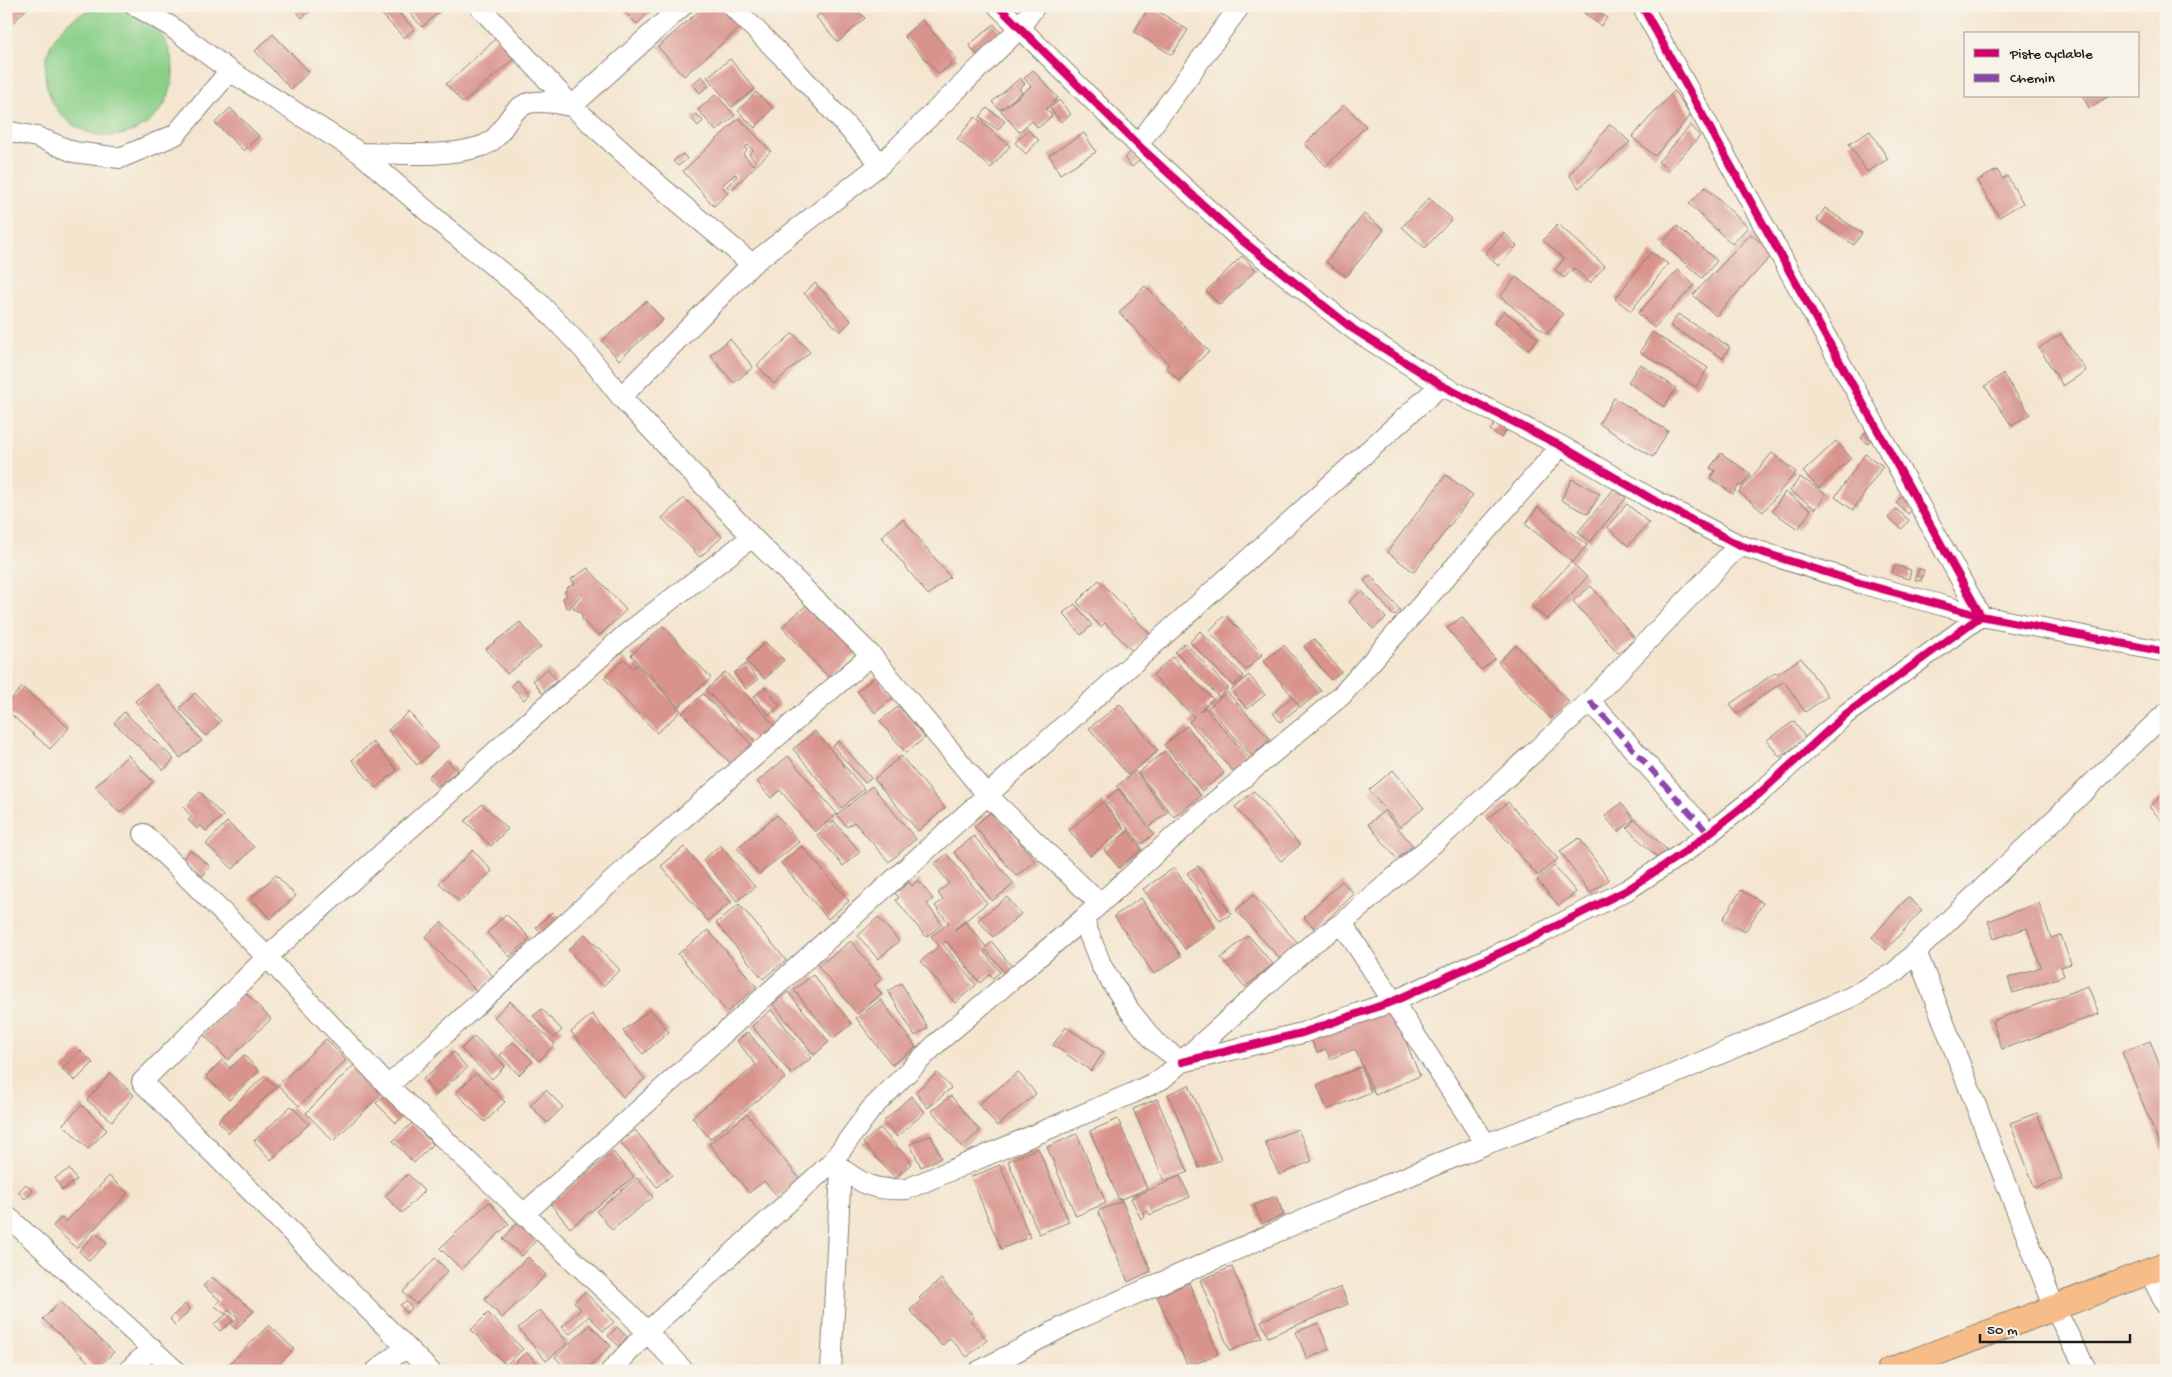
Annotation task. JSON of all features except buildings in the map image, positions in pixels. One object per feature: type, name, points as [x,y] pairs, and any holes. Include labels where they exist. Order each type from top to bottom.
[{"type":"main road","points":[[1890,1371],[2157,1269]]},
{"type":"street","points":[[136,6],[170,26],[230,71],[360,153],[449,230],[538,302],[584,350],[621,397],[752,537],[871,655],[988,796],[1100,904]]},
{"type":"street","points":[[478,6],[572,106],[662,188],[752,264]]},
{"type":"street","points":[[572,106],[682,6]]},
{"type":"street","points":[[732,6],[790,64],[881,164]]},
{"type":"street","points":[[998,6],[1019,29],[1138,145],[1239,238],[1352,329],[1441,385],[1561,446],[1650,498],[1739,545],[1860,583],[1981,616],[2166,652]]},
{"type":"street","points":[[621,397],[752,264],[881,164],[1019,29],[1035,6]]},
{"type":"street","points":[[1138,145],[1240,6]]},
{"type":"street","points":[[1642,6],[1981,616]]},
{"type":"street","points":[[6,131],[37,137],[74,152],[120,158],[175,135],[230,71]]},
{"type":"street","points":[[360,153],[434,154],[480,147],[500,136],[517,109],[527,103],[546,102],[572,106]]},
{"type":"street","points":[[525,1212],[1441,385]]},
{"type":"street","points":[[611,1371],[648,1331],[837,1165],[871,1109],[931,1050],[1083,919],[1187,825],[1342,695],[1561,446]]},
{"type":"street","points":[[430,1371],[142,1082],[267,958],[625,635],[752,537]]},
{"type":"street","points":[[837,1165],[865,1185],[885,1190],[908,1189],[1134,1093],[1162,1079],[1312,944],[1342,923],[1450,829],[1590,701],[1739,545]]},
{"type":"street","points":[[1182,1062],[1302,1033],[1394,1001],[1528,940],[1627,890],[1709,834],[1759,794],[1846,714],[1981,616]]},
{"type":"street","points":[[388,1086],[633,862],[871,655]]},
{"type":"street","points":[[1590,701],[1709,834]]},
{"type":"street","points":[[979,1371],[1076,1320],[1338,1205],[1486,1144],[1667,1077],[1851,997],[1895,972],[2166,713]]},
{"type":"street","points":[[144,834],[267,958],[388,1086],[525,1212],[648,1331],[684,1371]]},
{"type":"street","points":[[1083,919],[1102,967],[1130,1011],[1154,1041],[1182,1062]]},
{"type":"street","points":[[1342,923],[1486,1144]]},
{"type":"street","points":[[1916,951],[2055,1309],[2087,1371]]},
{"type":"street","points":[[832,1371],[837,1165]]},
{"type":"street","points":[[10,1224],[176,1371]]},
{"type":"street","points":[[2157,1269],[2166,1305]]},
{"type":"street","points":[[376,1371],[406,1347]]},
{"type":"street","points":[[128,1371],[152,1348]]},
{"type":"green space","points":[[109,8],[122,9],[134,13],[154,27],[168,47],[172,59],[172,85],[168,97],[154,117],[134,131],[122,135],[109,136],[96,135],[84,131],[64,117],[50,97],[46,85],[45,72],[46,59],[50,47],[64,27],[84,13],[96,9]]},
{"type":"marked path","points":[[1590,701],[1709,834]]},
{"type":"cycle path","points":[[998,6],[1138,145],[1239,238],[1353,329],[1441,385],[1561,446],[1650,498],[1739,545],[1860,583],[1981,616],[2166,652]]},
{"type":"cycle path","points":[[1182,1062],[1302,1033],[1394,1001],[1528,940],[1627,890],[1689,849],[1759,794],[1846,714],[1981,616],[1642,6]]}]
